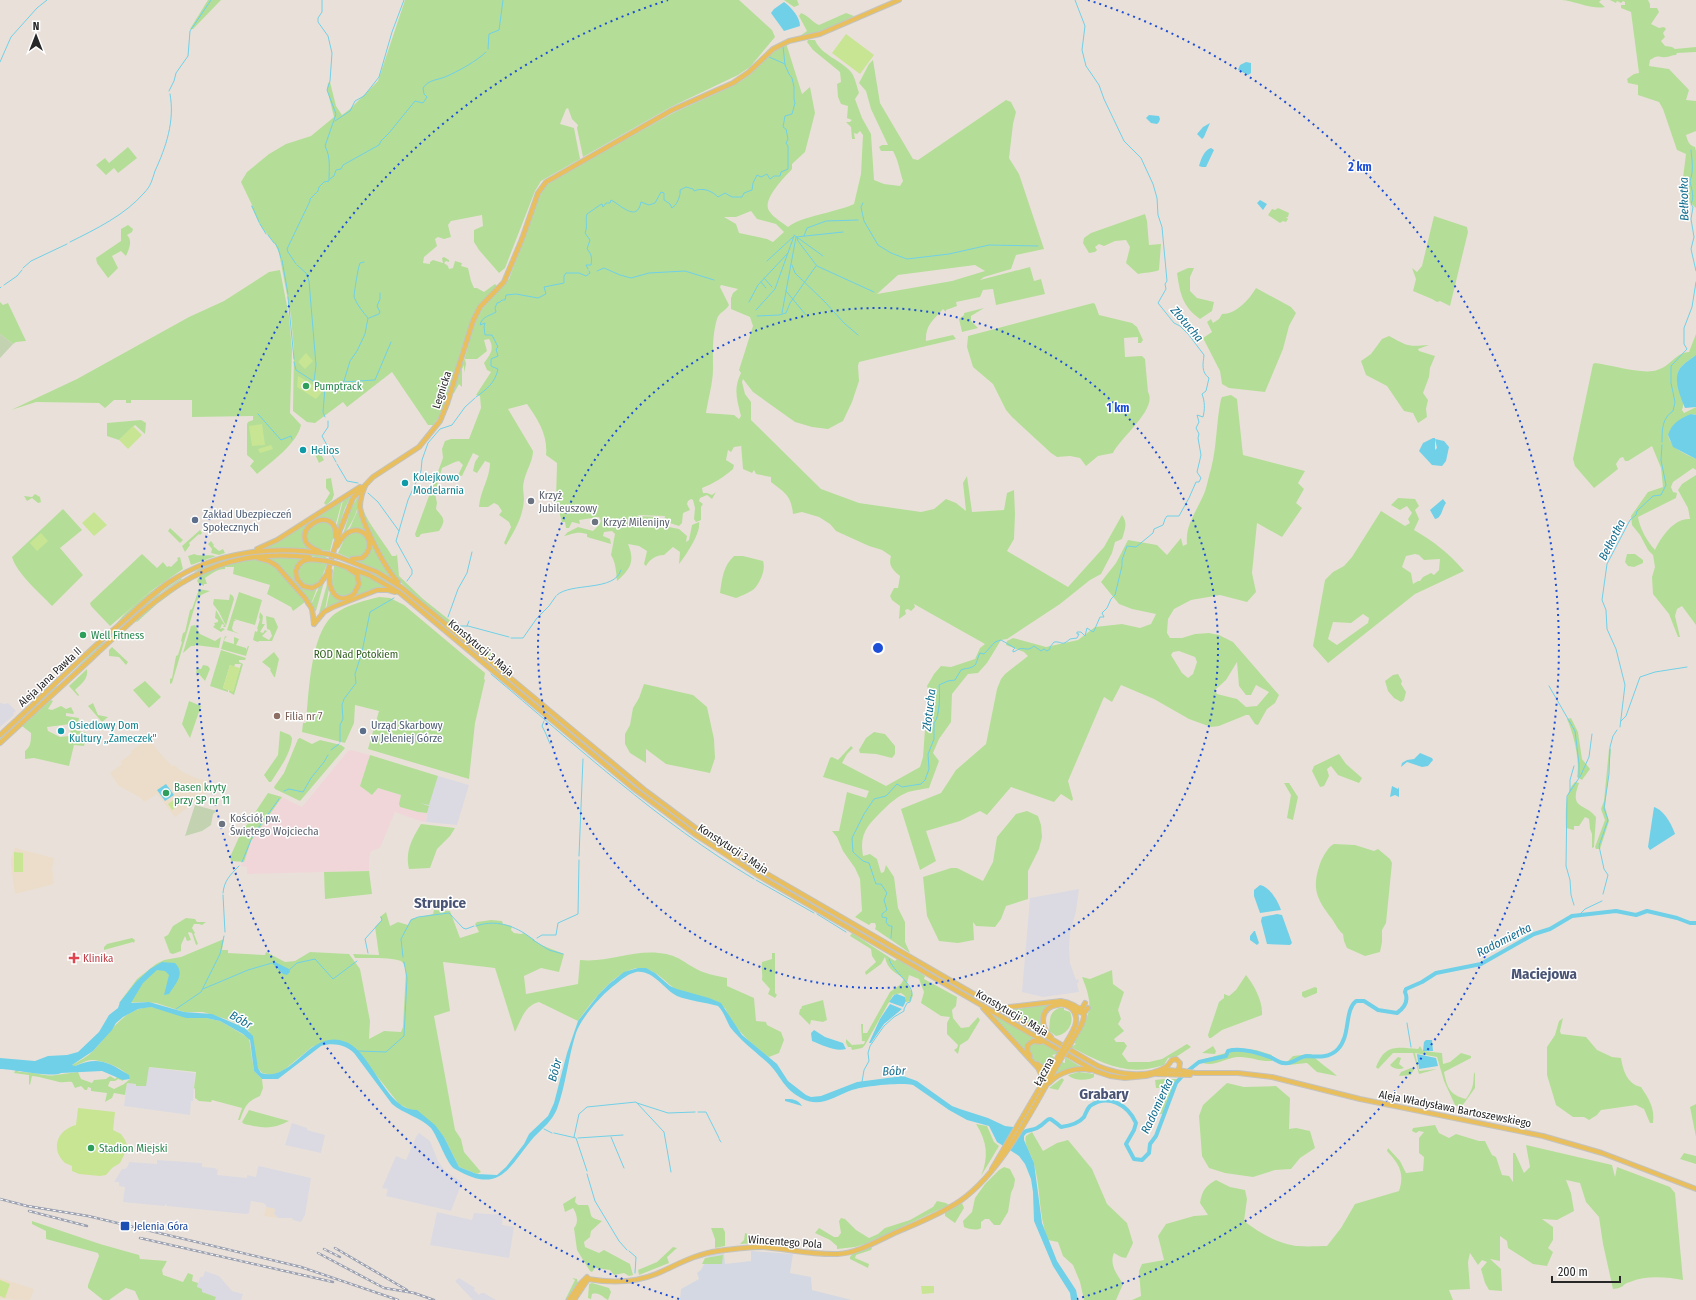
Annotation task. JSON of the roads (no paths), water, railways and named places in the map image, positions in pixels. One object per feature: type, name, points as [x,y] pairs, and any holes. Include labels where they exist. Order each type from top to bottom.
[{"type":"main road","name":"Legnicka","points":[[328,573],[350,502],[376,474],[416,449],[440,421],[447,404],[473,321],[480,307],[504,282],[541,187],[556,174],[672,110],[733,83],[745,75],[769,52],[778,46],[796,39],[820,34],[899,0]]},
{"type":"main road","points":[[252,552],[273,542],[366,484]]},
{"type":"main road","points":[[366,484],[360,502],[365,520],[385,566],[395,579],[412,595]]},
{"type":"main road","points":[[328,554],[316,550],[308,544],[305,534],[309,525],[319,520],[330,523],[336,532],[336,546]]},
{"type":"main road","points":[[336,546],[343,536],[352,530],[363,533],[369,542],[368,550],[362,558],[354,560],[339,557]]},
{"type":"main road","name":"Aleja Jana Pawła II","points":[[0,735],[102,640],[168,583],[206,563],[252,552],[288,549],[328,554]]},
{"type":"main road","name":"Konstytucji 3 Maja","points":[[326,561],[375,578],[409,600],[633,788],[690,832],[763,879],[1095,1070],[1110,1076],[1124,1078],[1151,1075],[1171,1070],[1181,1071],[1180,1064],[1174,1059],[1162,1069],[1132,1074],[1116,1072],[1098,1066],[762,871],[715,842],[650,795],[412,595],[377,572],[328,554]]},
{"type":"main road","name":"Aleja Jana Pawła II","points":[[0,743],[166,592],[207,569],[248,558],[288,555],[311,557],[326,561]]},
{"type":"main road","points":[[248,558],[264,559],[277,566],[308,601],[312,609],[314,624],[324,612],[331,608],[377,590],[393,591],[409,600]]},
{"type":"main road","points":[[326,561],[310,559],[302,561],[297,568],[296,576],[301,585],[312,588],[320,584],[328,573]]},
{"type":"main road","points":[[328,573],[329,586],[334,594],[339,597],[352,596],[359,584],[358,576],[349,569],[338,564]]},
{"type":"main road","points":[[997,1008],[1006,1009],[1061,1001],[1069,1003],[1084,1013]]},
{"type":"main road","points":[[1080,1009],[1085,1003]]},
{"type":"main road","points":[[979,1004],[1038,1068],[1042,1071],[1049,1072],[1055,1070]]},
{"type":"main road","points":[[1054,1041],[1043,1027],[1045,1012],[1050,1007],[1057,1004],[1066,1005],[1081,1013],[1084,1013]]},
{"type":"main road","name":"Łączna","points":[[1068,1044],[1077,1018],[1071,1008]]},
{"type":"main road","points":[[1084,1013],[1088,1008]]},
{"type":"main road","name":"Łączna","points":[[1018,1128],[1054,1063],[1082,1023],[1085,1016],[1084,1013]]},
{"type":"main road","points":[[1046,1043],[1036,1040],[1031,1042],[1028,1046],[1027,1052],[1040,1067],[1047,1068],[1054,1063]]},
{"type":"main road","name":"Łączna","points":[[1018,1128],[1044,1090],[1055,1070],[1060,1056]]},
{"type":"main road","points":[[1169,1064],[1171,1070]]},
{"type":"main road","points":[[1038,1068],[1041,1074],[1042,1084]]},
{"type":"main road","points":[[1044,1090],[1054,1078],[1065,1072],[1083,1069],[1095,1070]]},
{"type":"main road","points":[[1151,1075],[1181,1071],[1205,1073]]},
{"type":"main road","name":"Aleja Władysława Bartoszewskiego","points":[[1181,1071],[1245,1074],[1279,1078],[1360,1099],[1542,1136],[1602,1153],[1696,1189]]},
{"type":"main road","name":"Wincentego Pola","points":[[588,1278],[609,1282],[645,1278],[694,1256],[724,1250],[762,1247],[831,1254],[856,1249],[949,1208],[968,1195],[997,1166],[1005,1149],[1018,1128]]},
{"type":"main road","points":[[570,1300],[581,1282],[588,1278]]},
{"type":"main road","points":[[574,1300],[588,1278]]},
{"type":"water","points":[[784,2],[795,12],[800,26],[784,31],[771,13]]},
{"type":"water","points":[[1246,62],[1251,63],[1251,73],[1248,75],[1238,70],[1240,65]]},
{"type":"water","points":[[1149,115],[1159,116],[1159,122],[1157,124],[1151,123],[1146,118]]},
{"type":"water","points":[[1210,123],[1202,139],[1197,134],[1203,127]]},
{"type":"water","points":[[1211,148],[1214,150],[1206,167],[1199,166],[1205,153]]},
{"type":"water","points":[[1260,200],[1267,204],[1263,210],[1257,203]]},
{"type":"water","points":[[1696,355],[1696,407],[1685,408],[1678,389],[1677,374],[1682,366]]},
{"type":"water","points":[[1691,414],[1696,415],[1696,459],[1673,447],[1668,435],[1676,422]]},
{"type":"water","points":[[1433,438],[1444,441],[1449,447],[1446,461],[1442,466],[1432,465],[1419,451],[1423,443]],"holes":[[[1435,439],[1437,448],[1435,450]]]},
{"type":"water","points":[[1443,499],[1446,503],[1441,515],[1435,519],[1430,510]]},
{"type":"water","points":[[1420,753],[1432,758],[1433,760],[1428,766],[1422,767],[1407,762],[1401,767],[1402,763],[1407,760],[1414,759]]},
{"type":"water","name":"Basen kryty przy SP nr 11","points":[[166,784],[174,795],[165,801],[157,790]]},
{"type":"water","points":[[1392,786],[1398,789],[1399,787],[1399,797],[1395,795],[1390,797]]},
{"type":"water","points":[[1654,807],[1664,814],[1670,822],[1675,834],[1650,850],[1648,847]]},
{"type":"water","points":[[1260,885],[1264,886],[1270,891],[1281,910],[1260,913],[1254,896],[1254,890]]},
{"type":"water","points":[[1277,914],[1282,915],[1292,943],[1290,945],[1267,944],[1261,921],[1262,917]]},
{"type":"water","points":[[1254,931],[1259,943],[1257,945],[1250,940],[1250,936]]},
{"type":"water","points":[[162,962],[175,963],[180,971],[180,975],[169,994],[164,995],[169,975],[165,971],[157,970],[143,983],[131,1003],[149,1002],[184,1012],[212,1014],[245,1028],[253,1036],[258,1068],[261,1073],[273,1074],[283,1070],[322,1042],[333,1039],[346,1042],[364,1057],[396,1101],[406,1108],[417,1110],[435,1125],[444,1137],[459,1167],[477,1174],[497,1175],[506,1167],[524,1144],[529,1134],[548,1116],[554,1103],[567,1053],[578,1021],[599,994],[624,972],[638,968],[646,968],[655,973],[670,986],[721,1003],[742,1035],[777,1064],[788,1081],[806,1095],[811,1097],[821,1096],[857,1082],[903,1076],[917,1081],[952,1106],[1021,1131],[1029,1130],[1024,1136],[1024,1140],[1034,1163],[1042,1223],[1057,1261],[1076,1290],[1078,1300],[1071,1300],[1070,1293],[1053,1266],[1034,1221],[1031,1179],[1025,1164],[1019,1156],[997,1142],[989,1126],[967,1120],[949,1110],[913,1085],[908,1084],[865,1087],[852,1090],[821,1102],[808,1101],[801,1098],[783,1083],[770,1065],[744,1042],[730,1027],[718,1006],[677,996],[653,977],[642,972],[636,972],[628,975],[605,993],[587,1013],[576,1033],[563,1091],[555,1113],[550,1121],[534,1137],[510,1167],[502,1174],[494,1178],[483,1179],[471,1177],[455,1169],[446,1157],[431,1128],[427,1124],[392,1104],[354,1053],[351,1050],[339,1045],[330,1044],[321,1046],[278,1079],[262,1079],[254,1071],[250,1040],[243,1034],[220,1021],[206,1018],[186,1018],[151,1007],[138,1009],[123,1017],[116,1023],[112,1030],[93,1051],[72,1065],[75,1066],[90,1061],[103,1062],[129,1075],[130,1079],[123,1080],[102,1071],[41,1074],[0,1069],[0,1058],[35,1061],[48,1056],[67,1055],[78,1052],[99,1032],[109,1015],[118,1008],[120,1002],[136,982],[150,969]]},
{"type":"water","points":[[275,962],[289,969],[290,972],[287,975],[283,974],[272,963]]},
{"type":"water","points":[[897,994],[905,997],[906,1001],[903,1007],[889,1002],[894,995]]},
{"type":"water","points":[[890,1004],[902,1009],[884,1024],[871,1043],[869,1043],[880,1019]]},
{"type":"water","points":[[814,1030],[825,1037],[843,1043],[846,1049],[837,1050],[812,1041],[811,1033]]},
{"type":"water","points":[[1426,1040],[1432,1040],[1433,1051],[1423,1051],[1424,1042]]},
{"type":"water","points":[[1417,1054],[1436,1058],[1438,1066],[1419,1069]]},
{"type":"water","points":[[785,1099],[797,1101],[802,1106],[785,1101]]},
{"type":"waterway","points":[[0,62],[11,37],[37,8],[47,0]]},
{"type":"waterway","points":[[169,91],[176,73],[188,56],[190,31],[211,0]]},
{"type":"waterway","points":[[296,264],[287,249],[310,199],[324,182],[329,181],[329,159],[325,146],[336,114],[327,90],[330,81],[332,53],[328,36],[318,22],[318,18],[322,12],[322,0]]},
{"type":"waterway","points":[[335,121],[350,111],[355,101],[364,96],[379,77],[392,32],[404,0]]},
{"type":"waterway","points":[[488,49],[489,34],[499,30],[503,0]]},
{"type":"waterway","name":"Złotucha","points":[[891,938],[892,926],[889,926],[886,922],[887,918],[882,917],[882,914],[887,910],[884,900],[887,893],[881,884],[876,884],[869,863],[863,861],[853,852],[852,838],[864,814],[874,799],[886,796],[897,784],[902,787],[921,784],[925,780],[929,769],[928,754],[934,739],[934,723],[938,710],[939,685],[955,680],[961,670],[974,666],[980,653],[984,654],[995,642],[1001,640],[1015,648],[1013,652],[1019,649],[1030,649],[1034,646],[1041,651],[1044,649],[1047,651],[1054,642],[1063,643],[1070,639],[1077,638],[1079,634],[1077,634],[1077,632],[1081,632],[1085,636],[1087,628],[1093,632],[1100,617],[1104,617],[1102,613],[1115,595],[1122,560],[1127,546],[1136,547],[1153,533],[1154,529],[1163,525],[1167,516],[1179,516],[1196,482],[1199,482],[1201,478],[1197,472],[1201,455],[1198,438],[1199,434],[1196,428],[1199,422],[1197,415],[1203,417],[1204,400],[1202,394],[1206,391],[1209,378],[1206,376],[1204,370],[1204,355],[1189,335],[1180,326],[1174,323],[1158,303],[1166,289],[1165,284],[1167,281],[1162,227],[1158,215],[1157,198],[1153,184],[1141,158],[1124,141],[1099,85],[1086,66],[1082,50],[1085,26],[1075,0]]},
{"type":"waterway","points":[[588,269],[586,265],[591,265],[591,255],[587,249],[590,240],[585,233],[586,217],[587,214],[600,205],[602,204],[603,207],[606,203],[610,203],[611,200],[632,212],[639,208],[641,202],[649,205],[655,203],[661,192],[664,193],[664,200],[670,204],[672,208],[676,205],[680,190],[686,187],[693,189],[694,191],[701,189],[707,190],[718,197],[725,193],[732,197],[742,197],[744,193],[752,190],[753,183],[757,175],[761,177],[767,174],[770,179],[774,176],[780,176],[781,172],[788,169],[788,146],[786,143],[788,139],[786,129],[783,127],[785,116],[792,114],[795,103],[794,87],[792,78],[785,65],[783,46]]},
{"type":"waterway","points":[[330,179],[334,176],[336,170],[341,169],[343,165],[379,145],[415,101],[423,103],[427,97],[424,94],[423,88],[427,83],[445,77],[461,69],[486,52]]},
{"type":"waterway","points":[[769,57],[785,64]]},
{"type":"waterway","points":[[70,242],[100,227],[119,215],[136,201],[148,188],[166,143],[171,114],[170,94]]},
{"type":"waterway","name":"Bełkotka","points":[[1691,150],[1692,169],[1690,181],[1693,195],[1691,204],[1693,207],[1691,219],[1694,237],[1691,249],[1696,271]]},
{"type":"waterway","points":[[863,203],[861,207],[864,221],[878,245],[891,253],[907,259],[949,254],[989,245],[1038,246]]},
{"type":"waterway","points":[[252,206],[259,222]]},
{"type":"waterway","points":[[804,236],[807,228],[826,221],[858,220]]},
{"type":"waterway","points":[[260,224],[266,234]]},
{"type":"waterway","points":[[782,313],[796,237],[843,232]]},
{"type":"waterway","points":[[268,235],[274,243]]},
{"type":"waterway","points":[[794,235],[823,256]]},
{"type":"waterway","points":[[756,310],[775,289],[794,236]]},
{"type":"waterway","points":[[767,261],[793,237]]},
{"type":"waterway","points":[[797,238],[817,266],[874,292]]},
{"type":"waterway","points":[[275,243],[281,258]]},
{"type":"waterway","points":[[23,268],[31,261],[67,244]]},
{"type":"waterway","points":[[749,302],[758,285],[788,253]]},
{"type":"waterway","points":[[282,260],[288,294]]},
{"type":"waterway","points":[[325,388],[340,384],[344,381],[350,361],[357,351],[365,334],[368,318],[358,306],[354,297],[359,265],[360,263],[364,262]]},
{"type":"waterway","points":[[297,265],[306,273],[309,281],[316,365],[314,381],[325,388],[323,412],[325,417]]},
{"type":"waterway","points":[[792,265],[795,273],[844,323],[858,335]]},
{"type":"waterway","points":[[757,316],[779,315],[786,313],[790,303],[816,266]]},
{"type":"waterway","points":[[597,271],[604,268],[631,278],[649,273],[685,271],[714,280]]},
{"type":"waterway","points":[[4,285],[17,276],[22,270]]},
{"type":"waterway","points":[[476,397],[490,385],[497,374],[498,369],[491,366],[491,359],[498,356],[496,349],[498,347],[492,335],[485,335],[485,323],[480,325],[484,318],[496,312],[495,308],[497,303],[505,300],[506,295],[516,294],[538,298],[546,294],[544,287],[564,283],[564,276],[566,273],[579,273],[586,276],[590,273],[589,271]]},
{"type":"waterway","points":[[764,278],[772,287]]},
{"type":"waterway","points":[[761,282],[766,288]]},
{"type":"waterway","name":"Bełkotka","points":[[1662,442],[1663,425],[1669,414],[1673,411],[1675,402],[1671,383],[1671,366],[1687,349],[1684,344],[1684,328],[1692,307],[1696,282]]},
{"type":"waterway","points":[[786,291],[806,315]]},
{"type":"waterway","points":[[369,318],[379,314],[380,312],[377,306],[380,299],[380,293]]},
{"type":"waterway","points":[[288,297],[294,359]]},
{"type":"waterway","points":[[343,382],[375,380],[391,342]]},
{"type":"waterway","points":[[294,362],[296,370],[313,381]]},
{"type":"waterway","points":[[407,581],[412,574],[412,570],[396,541],[408,500],[421,471],[422,460],[428,443],[440,429],[452,425],[465,407],[475,398]]},
{"type":"waterway","points":[[258,414],[281,440],[291,436],[292,439]]},
{"type":"waterway","points":[[328,421],[328,427],[322,436],[336,462]]},
{"type":"waterway","name":"Bełkotka","points":[[1620,727],[1625,685],[1616,649],[1607,629],[1606,610],[1602,600],[1607,564],[1630,520],[1653,496],[1661,495],[1666,485],[1661,460],[1662,445]]},
{"type":"waterway","points":[[337,464],[347,481],[358,483]]},
{"type":"waterway","points":[[368,493],[378,502],[399,531]]},
{"type":"waterway","points":[[448,617],[458,589],[467,573],[472,552]]},
{"type":"waterway","points":[[557,595],[564,591],[602,584],[610,581],[617,577],[621,570]]},
{"type":"waterway","points":[[511,638],[523,638],[537,618],[549,606],[556,596]]},
{"type":"waterway","points":[[340,742],[340,725],[343,719],[342,705],[344,699],[356,683],[355,674],[362,652],[370,612],[394,598]]},
{"type":"waterway","points":[[467,626],[469,621]]},
{"type":"waterway","points":[[460,626],[468,626],[509,637]]},
{"type":"waterway","points":[[1621,721],[1626,716],[1640,677],[1655,672],[1687,667]]},
{"type":"waterway","points":[[491,674],[618,782],[651,808],[684,833],[754,879]]},
{"type":"waterway","points":[[1549,686],[1575,731],[1579,764],[1579,778],[1567,796],[1566,866],[1574,905]]},
{"type":"waterway","points":[[544,721],[542,726],[550,744]]},
{"type":"waterway","name":"Bełkotka","points":[[1603,894],[1608,875],[1604,869],[1599,846],[1608,820],[1604,808],[1609,774],[1610,747],[1613,736],[1617,730]]},
{"type":"waterway","points":[[1580,777],[1589,757],[1592,734]]},
{"type":"waterway","points":[[331,750],[339,744]]},
{"type":"waterway","points":[[284,791],[289,789],[303,792],[311,778],[328,755]]},
{"type":"waterway","points":[[579,856],[583,759]]},
{"type":"waterway","points":[[1570,791],[1570,780],[1574,766]]},
{"type":"waterway","points":[[242,862],[253,835],[279,799]]},
{"type":"waterway","points":[[537,938],[542,935],[556,935],[558,923],[578,914],[579,860]]},
{"type":"waterway","points":[[223,893],[228,878],[239,866]]},
{"type":"waterway","points":[[756,880],[814,913]]},
{"type":"waterway","points":[[223,895],[225,932]]},
{"type":"waterway","name":"Bełkotka","points":[[1580,914],[1585,909],[1602,901]]},
{"type":"waterway","name":"Radomierka","points":[[1024,1132],[1037,1128],[1048,1119],[1052,1120],[1061,1127],[1074,1124],[1084,1117],[1090,1106],[1097,1102],[1110,1101],[1123,1106],[1136,1123],[1134,1130],[1126,1144],[1134,1159],[1142,1160],[1149,1153],[1150,1144],[1156,1136],[1176,1083],[1185,1073],[1199,1062],[1226,1056],[1228,1051],[1233,1050],[1255,1052],[1280,1062],[1287,1063],[1293,1062],[1304,1056],[1315,1057],[1331,1054],[1338,1049],[1345,1037],[1348,1017],[1352,1005],[1356,1001],[1364,1001],[1378,1010],[1397,1013],[1405,1004],[1406,989],[1422,982],[1436,973],[1481,964],[1534,934],[1550,929],[1572,916],[1616,911],[1636,915],[1647,911],[1677,918],[1690,923],[1696,923]]},
{"type":"waterway","points":[[403,957],[401,939],[411,920],[418,917],[449,913],[463,928],[466,929],[474,926]]},
{"type":"waterway","points":[[817,914],[846,932]]},
{"type":"waterway","points":[[368,953],[365,939],[382,920],[381,917]]},
{"type":"waterway","points":[[476,926],[489,923],[507,925],[524,933],[534,940]]},
{"type":"waterway","points":[[176,1009],[201,992],[220,954],[224,936]]},
{"type":"waterway","points":[[533,940],[549,950],[563,954]]},
{"type":"waterway","points":[[289,970],[297,963],[315,959],[333,979],[357,961]]},
{"type":"waterway","name":"Złotucha","points":[[862,1082],[864,1070],[869,1061],[868,1053],[870,1046],[884,1026],[904,1011],[907,1003],[910,1002],[912,994],[909,985],[894,968],[889,959]]},
{"type":"waterway","points":[[358,1051],[386,1052],[404,1036],[407,978],[404,962]]},
{"type":"waterway","points":[[203,989],[248,970],[272,963]]},
{"type":"waterway","points":[[1407,1023],[1411,1047]]},
{"type":"waterway","points":[[574,1137],[579,1114],[587,1107],[636,1102],[664,1132],[671,1172]]},
{"type":"waterway","points":[[637,1103],[668,1113],[695,1112]]},
{"type":"waterway","points":[[698,1112],[706,1112],[719,1138]]},
{"type":"waterway","points":[[544,1129],[552,1133]]},
{"type":"waterway","points":[[554,1133],[576,1138],[587,1171]]},
{"type":"waterway","points":[[578,1138],[623,1135]]},
{"type":"waterway","points":[[611,1137],[624,1168]]},
{"type":"waterway","points":[[587,1174],[595,1201],[619,1241],[627,1250]]},
{"type":"waterway","points":[[629,1251],[636,1257],[635,1273]]},
{"type":"railway","points":[[0,1199],[27,1206],[88,1216],[301,1267],[398,1300]]},
{"type":"railway","points":[[29,1211],[87,1226]]},
{"type":"railway","points":[[140,1238],[333,1282]]},
{"type":"railway","points":[[335,1248],[407,1290]]},
{"type":"railway","points":[[324,1249],[340,1257]]},
{"type":"railway","points":[[318,1253],[384,1288],[414,1293],[434,1300]]},
{"type":"place","name":"Pumptrack","points":[[306,386]]},
{"type":"place","name":"Helios","points":[[303,450]]},
{"type":"place","name":"Kolejkowo Modelarnia","points":[[405,483]]},
{"type":"place","name":"Krzyż Jubileuszowy","points":[[531,501]]},
{"type":"place","name":"Zakład Ubezpieczeń Społecznych","points":[[195,520]]},
{"type":"place","name":"Krzyż Milenijny","points":[[595,522]]},
{"type":"place","name":"Well Fitness","points":[[83,635]]},
{"type":"place","name":"Filia nr 7","points":[[277,716]]},
{"type":"place","name":"Osiedlowy Dom Kultury ,,Zameczek\"","points":[[61,731]]},
{"type":"place","name":"Urząd Skarbowy w Jeleniej Górze","points":[[363,731]]},
{"type":"place","name":"Basen kryty przy SP nr 11","points":[[166,793]]},
{"type":"place","name":"Kościół pw. Świętego Wojciecha","points":[[222,824]]},
{"type":"place","name":"Klinika","points":[[74,958]]},
{"type":"place","name":"Stadion Miejski","points":[[91,1148]]},
{"type":"place","name":"Jelenia Góra","points":[[125,1226]]},
{"type":"district","name":"Strupice","points":[[440,903]]},
{"type":"district","name":"Maciejowa","points":[[1544,974]]},
{"type":"district","name":"Grabary","points":[[1104,1094]]},
{"type":"park label","name":"ROD Nad Potokiem","points":[[356,654]]},
{"type":"water label","name":"Bóbr","points":[[241,1020]]},
{"type":"water label","name":"Bóbr","points":[[555,1070]]},
{"type":"water label","name":"Bóbr","points":[[894,1071]]}]
